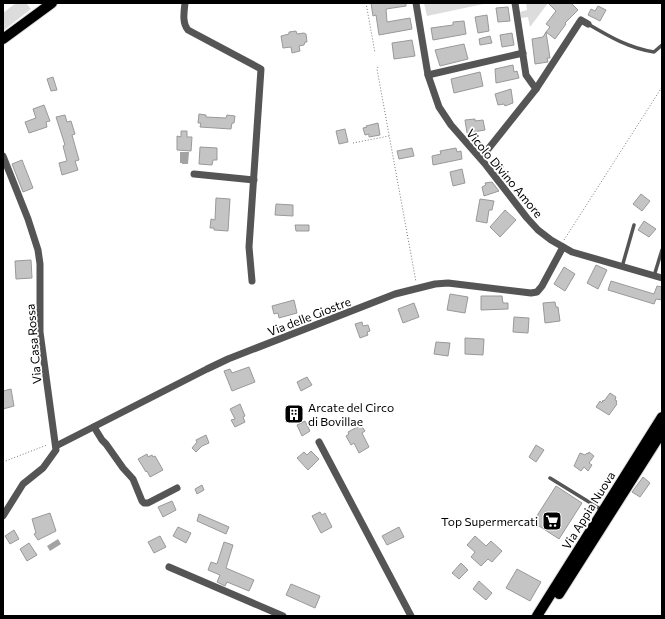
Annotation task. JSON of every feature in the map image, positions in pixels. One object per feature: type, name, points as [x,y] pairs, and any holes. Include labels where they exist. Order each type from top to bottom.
[{"type":"main road","points":[[3,39],[52,3]]},
{"type":"main road","name":"Via Appia Nuova","points":[[537,616],[662,417]]},
{"type":"main road","name":"Via Appia Nuova","points":[[545,616],[662,432]]},
{"type":"street","points":[[185,3],[184,25],[188,30],[261,69],[249,247],[252,281]]},
{"type":"street","name":"Vicolo Divino Amore","points":[[416,3],[428,75],[433,94],[442,113],[456,131],[481,158],[527,218],[538,230],[562,247],[580,255],[662,278]]},
{"type":"street","points":[[515,3],[526,75],[536,89]]},
{"type":"street","points":[[481,158],[536,89],[581,20],[588,24]]},
{"type":"street","points":[[428,75],[523,54]]},
{"type":"street","name":"Via Casa Rossa","points":[[3,156],[38,250],[40,264],[40,332],[56,444]]},
{"type":"street","points":[[194,174],[254,180]]},
{"type":"street","name":"Via delle Giostre","points":[[56,444],[94,427],[228,359],[383,299],[438,284],[452,283],[535,292],[538,291],[562,247]]},
{"type":"street","points":[[94,427],[102,440],[133,479],[144,504],[177,488]]},
{"type":"street","points":[[319,442],[411,616]]},
{"type":"street","points":[[3,516],[23,484],[48,462],[56,450],[56,444]]},
{"type":"street","points":[[169,567],[283,616]]},
{"type":"lane","points":[[588,24],[613,39],[638,49],[654,52],[662,45]]},
{"type":"lane","points":[[622,267],[634,225]]},
{"type":"lane","points":[[654,276],[662,250]]},
{"type":"lane","points":[[550,478],[603,511]]},
{"type":"path","points":[[366,3],[375,54]]},
{"type":"path","points":[[378,67],[377,69],[417,289]]},
{"type":"path","points":[[562,247],[662,87]]},
{"type":"path","points":[[353,144],[389,136]]},
{"type":"path","points":[[3,462],[56,444]]},
{"type":"shaded area","points":[[16,3],[26,3],[31,9],[4,30],[3,13]]},
{"type":"shaded area","points":[[424,3],[488,3],[427,16]]},
{"type":"shaded area","points":[[526,3],[548,3],[530,27],[528,17],[521,18],[520,12],[527,10]]},
{"type":"shaded area","points":[[180,152],[189,152],[188,164],[180,163]]},
{"type":"shaded area","points":[[58,539],[61,544],[50,551],[47,546]]},
{"type":"building","points":[[371,3],[406,3],[406,6],[386,9],[387,22],[410,18],[412,29],[379,35],[376,15],[373,16]]},
{"type":"building","points":[[548,3],[571,3],[578,10],[565,23],[566,24],[555,39],[546,32],[550,27],[546,24],[556,11]]},
{"type":"building","points":[[598,6],[606,10],[600,21],[588,15],[591,9],[595,11]]},
{"type":"building","points":[[508,7],[510,21],[498,22],[496,8]]},
{"type":"building","points":[[487,15],[489,31],[478,33],[475,17]]},
{"type":"building","points":[[464,21],[466,34],[433,40],[431,28],[453,25],[453,22]]},
{"type":"building","points":[[296,31],[297,34],[306,34],[307,42],[305,42],[304,45],[299,46],[300,51],[292,53],[291,47],[283,48],[281,36],[289,34],[289,32]]},
{"type":"building","points":[[546,32],[550,58],[547,58],[548,62],[535,64],[532,39],[543,37]]},
{"type":"building","points":[[512,33],[514,45],[502,47],[500,35]]},
{"type":"building","points":[[490,36],[492,43],[480,45],[479,39]]},
{"type":"building","points":[[412,40],[415,56],[394,59],[392,43]]},
{"type":"building","points":[[464,44],[468,59],[440,66],[435,50]]},
{"type":"building","points":[[513,65],[514,72],[517,71],[519,78],[496,83],[495,69]]},
{"type":"building","points":[[480,72],[483,86],[454,93],[451,79]]},
{"type":"building","points":[[53,77],[57,90],[51,91],[47,79]]},
{"type":"building","points":[[511,89],[513,103],[505,106],[504,104],[498,105],[495,94]]},
{"type":"building","points":[[44,105],[50,121],[46,122],[47,127],[29,133],[25,122],[36,118],[33,109]]},
{"type":"building","points":[[199,114],[206,115],[206,117],[226,118],[227,115],[235,116],[234,123],[232,123],[231,129],[200,127],[201,123],[198,123]]},
{"type":"building","points":[[65,115],[67,122],[71,121],[75,134],[72,135],[79,160],[75,161],[78,170],[62,175],[59,163],[67,161],[63,146],[65,145],[56,117]]},
{"type":"building","points":[[475,119],[475,121],[483,120],[485,130],[467,133],[465,120]]},
{"type":"building","points":[[378,123],[380,135],[369,137],[369,134],[365,135],[363,128]]},
{"type":"building","points":[[345,129],[348,142],[339,144],[336,131]]},
{"type":"building","points":[[181,131],[187,131],[187,137],[192,137],[191,151],[177,150],[177,136],[181,137]]},
{"type":"building","points":[[200,147],[217,148],[217,160],[213,160],[212,165],[199,164]]},
{"type":"building","points":[[412,148],[414,156],[399,159],[397,151]]},
{"type":"building","points":[[456,148],[457,152],[461,151],[462,159],[433,165],[432,156],[441,154],[440,151]]},
{"type":"building","points":[[495,158],[504,167],[499,172],[491,163]]},
{"type":"building","points":[[22,160],[33,188],[23,192],[12,164]]},
{"type":"building","points":[[462,169],[465,183],[453,186],[450,172]]},
{"type":"building","points":[[492,182],[499,191],[484,196],[482,187],[486,185],[485,183]]},
{"type":"building","points":[[641,194],[650,201],[642,211],[633,204]]},
{"type":"building","points":[[216,198],[230,199],[228,231],[214,230],[214,228],[210,228],[211,219],[215,220]]},
{"type":"building","points":[[480,199],[494,201],[492,210],[489,210],[487,223],[476,221]]},
{"type":"building","points":[[276,204],[293,205],[293,216],[275,215]]},
{"type":"building","points":[[505,210],[516,220],[500,237],[490,227]]},
{"type":"building","points":[[644,221],[656,229],[649,237],[638,230]]},
{"type":"building","points":[[295,225],[309,225],[309,231],[296,231]]},
{"type":"building","points":[[31,260],[32,278],[16,279],[15,261]]},
{"type":"building","points":[[596,265],[607,270],[598,289],[587,283]]},
{"type":"building","points":[[564,267],[575,274],[565,291],[554,284]]},
{"type":"building","points":[[611,281],[654,294],[657,286],[662,287],[662,300],[656,299],[654,304],[608,290]]},
{"type":"building","points":[[450,294],[468,297],[465,313],[447,310]]},
{"type":"building","points":[[481,296],[502,296],[503,303],[508,303],[508,309],[481,310]]},
{"type":"building","points":[[294,300],[297,313],[279,318],[278,313],[274,314],[272,306]]},
{"type":"building","points":[[555,302],[556,307],[558,307],[560,321],[545,323],[543,303]]},
{"type":"building","points":[[414,303],[419,317],[403,323],[398,309]]},
{"type":"building","points":[[514,317],[529,318],[528,333],[513,332]]},
{"type":"building","points":[[362,322],[363,326],[368,325],[370,331],[367,332],[368,335],[360,338],[355,324]]},
{"type":"building","points":[[465,338],[484,339],[483,355],[465,354]]},
{"type":"building","points":[[436,342],[450,343],[448,356],[434,354]]},
{"type":"building","points":[[249,367],[255,382],[232,391],[224,371],[230,369],[232,373]]},
{"type":"building","points":[[307,377],[312,385],[301,391],[297,382]]},
{"type":"building","points":[[11,389],[14,406],[3,409],[3,391]]},
{"type":"building","points":[[610,393],[616,397],[615,400],[617,401],[617,404],[609,415],[596,407],[600,401],[602,403],[603,400],[604,401]]},
{"type":"building","points":[[240,404],[245,416],[243,417],[245,422],[235,427],[231,420],[235,419],[230,409]]},
{"type":"building","points":[[305,421],[310,431],[302,436],[297,425]]},
{"type":"building","points":[[361,425],[365,431],[362,433],[369,447],[359,453],[354,443],[351,445],[346,436],[349,434],[348,432]]},
{"type":"building","points":[[206,435],[209,443],[202,446],[196,452],[192,448],[197,442],[196,440]]},
{"type":"building","points":[[536,445],[544,450],[536,462],[529,457]]},
{"type":"building","points":[[311,451],[319,459],[308,470],[297,458],[304,452],[307,455]]},
{"type":"building","points":[[589,452],[594,456],[589,463],[592,465],[588,471],[584,467],[581,471],[574,466],[580,453],[585,455]]},
{"type":"building","points":[[147,454],[148,457],[152,455],[153,457],[155,456],[163,470],[150,477],[138,459]]},
{"type":"building","points":[[643,477],[650,483],[640,497],[632,492]]},
{"type":"building","points":[[202,485],[204,490],[197,494],[195,489]]},
{"type":"building","points":[[556,486],[582,503],[559,539],[533,522]]},
{"type":"building","points":[[172,501],[176,510],[163,517],[158,507]]},
{"type":"building","points":[[320,512],[322,515],[325,513],[332,527],[321,533],[312,516]]},
{"type":"building","points":[[50,513],[56,531],[38,540],[34,534],[36,533],[32,519]]},
{"type":"building","points":[[199,514],[229,527],[226,534],[197,521]]},
{"type":"building","points":[[178,527],[191,533],[186,543],[173,536]]},
{"type":"building","points":[[399,527],[404,537],[387,545],[382,536]]},
{"type":"building","points":[[14,530],[19,539],[10,544],[5,536]]},
{"type":"building","points":[[160,536],[166,547],[154,553],[148,542]]},
{"type":"building","points":[[475,536],[486,546],[491,541],[502,551],[492,562],[488,559],[481,566],[471,557],[475,552],[467,545]]},
{"type":"building","points":[[224,542],[233,545],[226,568],[254,580],[249,591],[227,582],[225,586],[217,582],[220,575],[208,570],[211,562],[217,564]]},
{"type":"building","points":[[29,543],[37,555],[27,561],[20,549]]},
{"type":"building","points":[[461,563],[468,570],[459,579],[452,573]]},
{"type":"building","points":[[517,569],[541,582],[530,601],[506,588]]},
{"type":"building","points":[[479,581],[492,593],[486,600],[473,589]]},
{"type":"building","points":[[291,584],[320,596],[315,608],[286,595]]},
{"type":"place","name":"Arcate del Circo di Bovillae","points":[[294,414]]},
{"type":"place","name":"Top Supermercati","points":[[552,521]]}]
